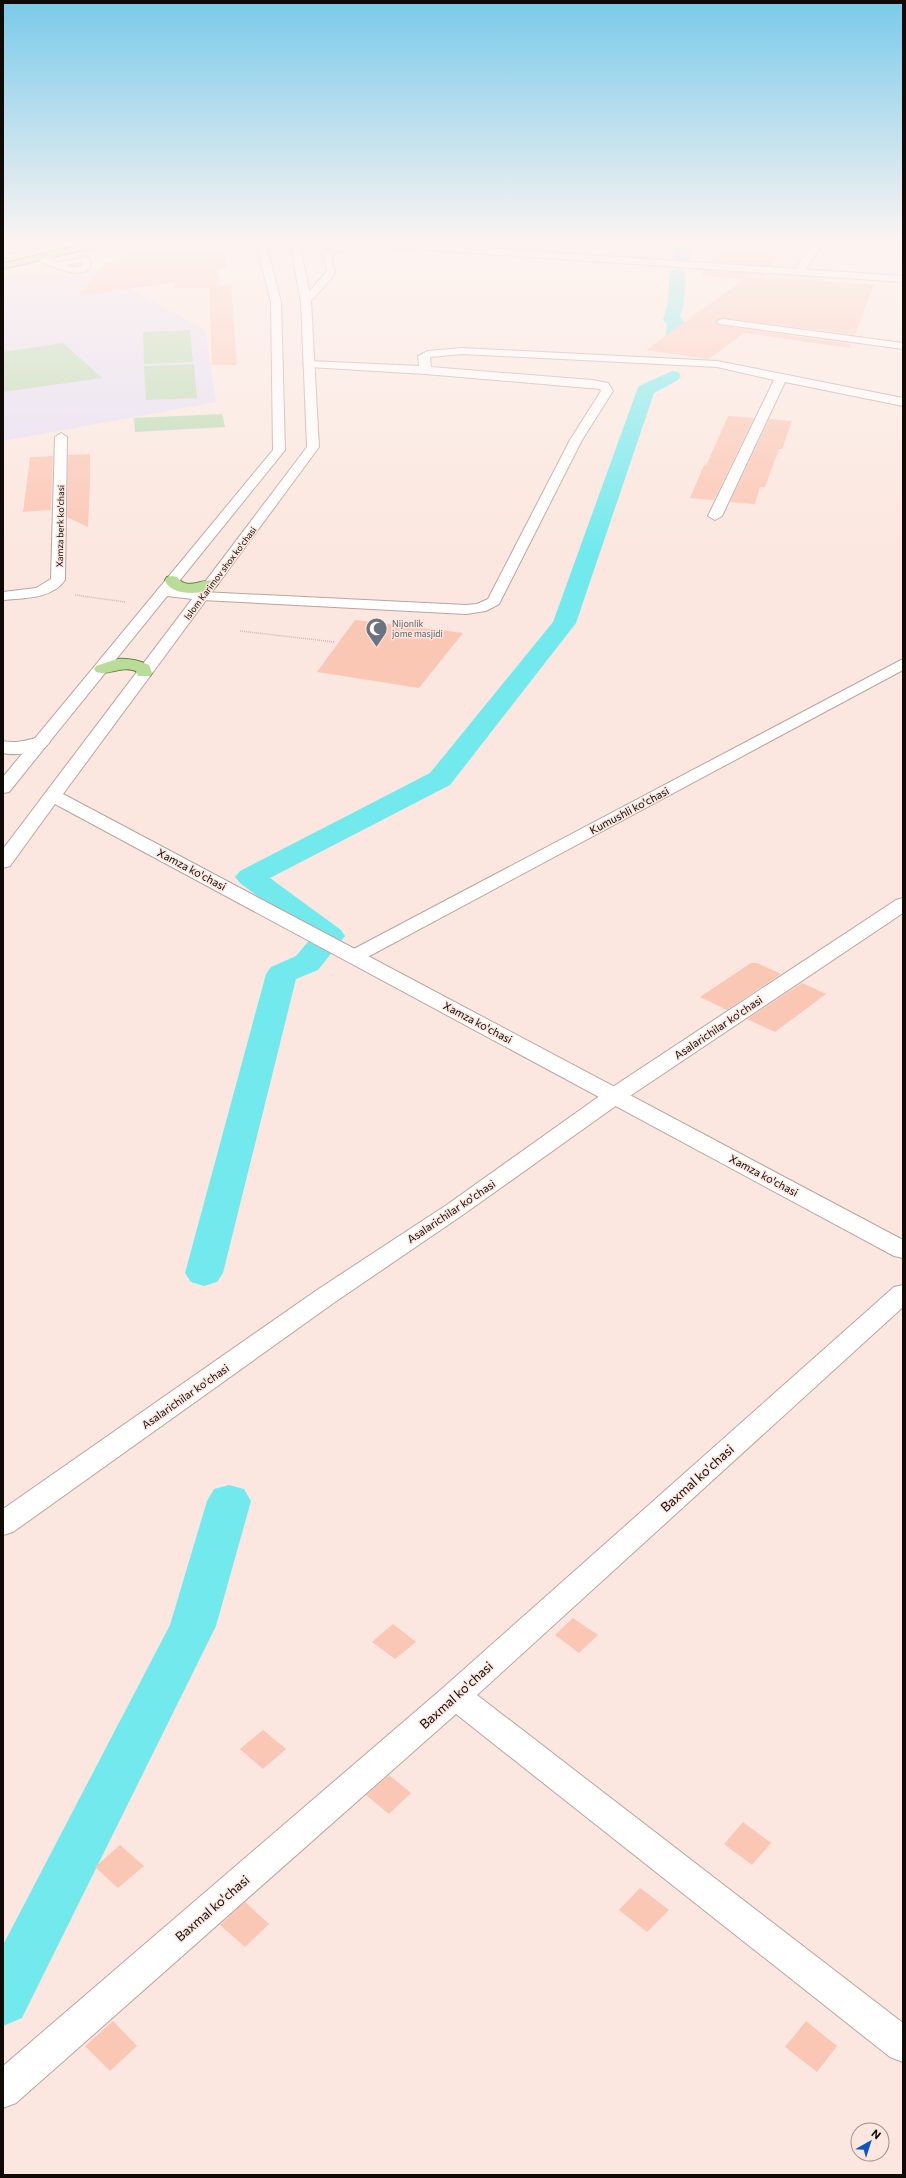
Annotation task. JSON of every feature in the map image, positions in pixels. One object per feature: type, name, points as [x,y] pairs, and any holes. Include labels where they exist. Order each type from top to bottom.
[{"type":"main road","points":[[168,586],[191,589],[211,584]]},
{"type":"main road","points":[[102,669],[110,665],[128,664],[143,668],[144,673]]},
{"type":"street","points":[[3,788],[102,669],[152,605],[279,450],[277,346]]},
{"type":"street","name":"Islom Karimov shox ko'chasi","points":[[3,862],[313,447],[308,346]]},
{"type":"street","points":[[425,370],[424,356],[428,354],[462,351],[717,364],[903,402]]},
{"type":"street","points":[[168,586],[202,596],[471,610],[483,608],[494,601],[576,440],[607,391],[607,388],[592,384],[425,370],[309,364]]},
{"type":"street","points":[[716,516],[781,378]]},
{"type":"street","name":"Xamza berk ko'chasi","points":[[47,589],[55,585],[58,580],[61,437]]},
{"type":"street","points":[[3,596],[47,589]]},
{"type":"street","name":"Kumushli ko'chasi","points":[[355,956],[903,664]]},
{"type":"street","points":[[3,746],[8,749],[21,748],[41,742]]},
{"type":"street","name":"Xamza ko'chasi","points":[[52,795],[616,1095],[903,1250]]},
{"type":"street","name":"Asalarichilar ko'chasi","points":[[3,1524],[326,1296],[456,1209],[616,1095],[903,904]]},
{"type":"street","name":"Baxmal ko'chasi","points":[[3,2090],[455,1696],[903,1293]]},
{"type":"street","points":[[455,1696],[903,2045]]},
{"type":"path","points":[[47,589],[84,598],[152,605]]},
{"type":"path","points":[[240,631],[335,642]]},
{"type":"shaded area","points":[[3,346],[207,346],[216,402],[3,441]]},
{"type":"green space","points":[[45,346],[66,346],[102,378],[3,392],[3,352]]},
{"type":"green space","points":[[143,346],[191,346],[193,362],[144,364]]},
{"type":"green space","points":[[194,364],[197,398],[146,400],[144,366]]},
{"type":"green space","points":[[222,414],[225,427],[135,432],[134,418]]},
{"type":"building","points":[[211,346],[236,346],[237,365],[212,365]]},
{"type":"building","points":[[652,346],[727,346],[709,359],[646,350]]},
{"type":"building","points":[[833,346],[851,346],[850,348]]},
{"type":"building","points":[[728,416],[754,418],[714,500],[690,498],[704,465],[706,466]]},
{"type":"building","points":[[769,419],[792,421],[782,449],[779,449],[765,487],[760,487],[755,504],[730,502]]},
{"type":"building","points":[[90,454],[88,527],[67,517],[68,455]]},
{"type":"building","points":[[53,456],[51,510],[23,512],[30,457]]},
{"type":"building","points":[[355,620],[463,633],[419,688],[317,672]]},
{"type":"building","points":[[751,963],[757,963],[781,974],[727,1010],[700,997]]},
{"type":"building","points":[[802,983],[826,994],[775,1032],[747,1019]]},
{"type":"building","points":[[573,1618],[598,1635],[579,1653],[555,1635]]},
{"type":"building","points":[[393,1624],[416,1642],[395,1659],[372,1642]]},
{"type":"building","points":[[263,1730],[286,1749],[263,1769],[240,1749]]},
{"type":"building","points":[[389,1775],[411,1793],[389,1814],[366,1795]]},
{"type":"building","points":[[743,1822],[771,1843],[752,1865],[724,1844]]},
{"type":"building","points":[[120,1845],[144,1866],[118,1888],[95,1867]]},
{"type":"building","points":[[640,1888],[669,1910],[647,1932],[619,1910]]},
{"type":"building","points":[[245,1902],[269,1924],[245,1947],[220,1925]]},
{"type":"building","points":[[113,2021],[137,2046],[110,2071],[85,2046]]},
{"type":"building","points":[[806,2021],[837,2046],[817,2072],[785,2047]]},
{"type":"waterway","points":[[204,1273],[282,974],[307,963],[330,936],[250,877],[440,779],[564,623],[646,390],[672,376]]},
{"type":"waterway","points":[[3,2000],[193,1626],[229,1501]]},
{"type":"place","name":"Nijonlik jome masjidi","points":[[376,648]]}]
